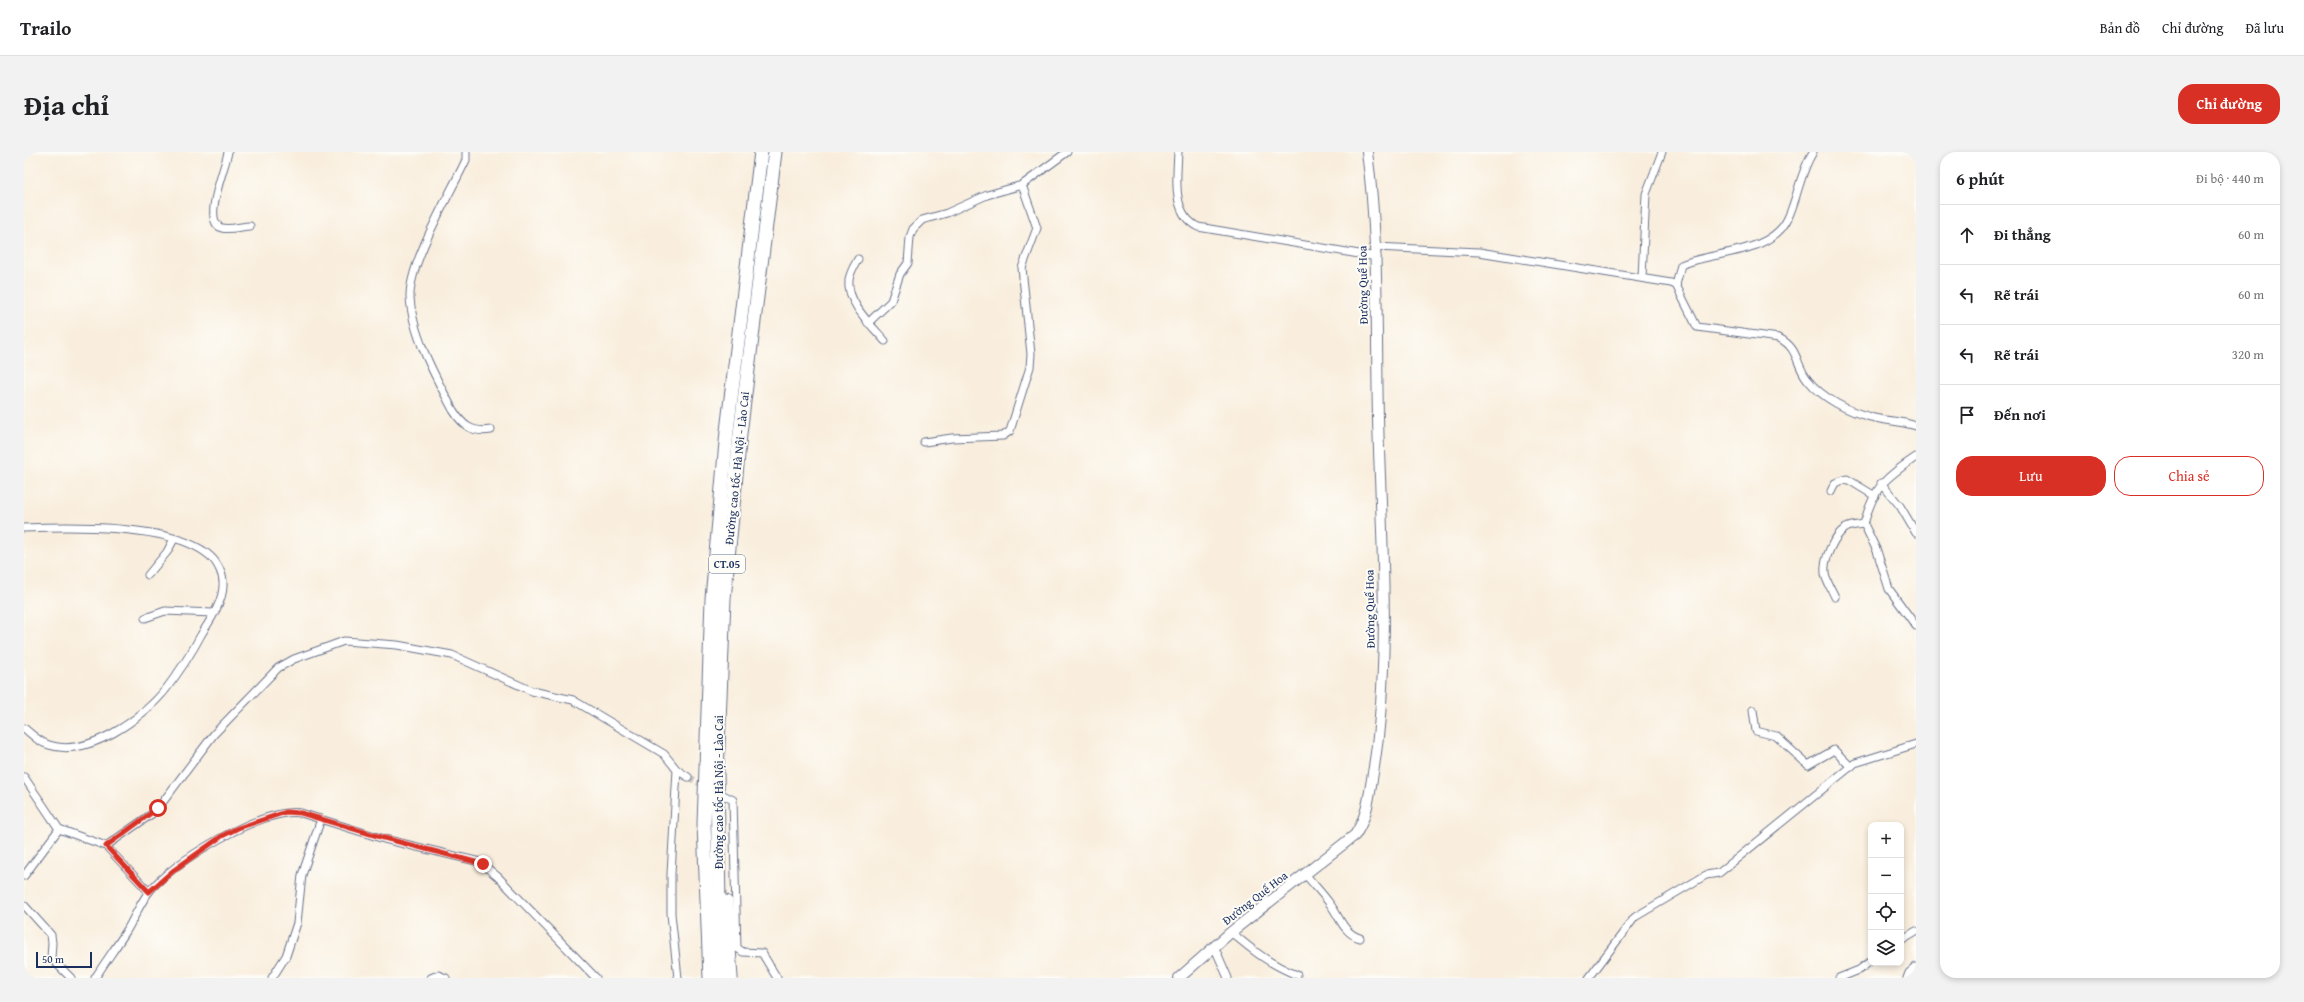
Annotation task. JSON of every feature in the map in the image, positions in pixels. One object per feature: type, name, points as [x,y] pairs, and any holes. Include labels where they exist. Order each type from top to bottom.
[{"type":"highway","name":"Đường cao tốc Hà Nội - Lào Cai","points":[[710,978],[707,930],[704,816],[712,599],[727,432],[761,152]]},
{"type":"highway","name":"Đường cao tốc Hà Nội - Lào Cai","points":[[720,978],[717,771],[724,599],[740,434],[774,152]]},
{"type":"highway","points":[[718,845],[728,920],[731,978]]},
{"type":"highway","points":[[704,978],[707,930]]},
{"type":"street","points":[[228,152],[214,202],[214,219],[217,226],[223,228],[250,226]]},
{"type":"street","points":[[466,152],[466,160],[412,276],[411,306],[422,343],[441,386],[459,420],[472,430],[491,430]]},
{"type":"street","points":[[868,323],[891,301],[900,274],[908,263],[910,237],[917,224],[927,217],[947,213],[986,195],[1022,185],[1067,152]]},
{"type":"street","points":[[1178,152],[1178,194],[1184,216],[1190,223],[1198,227],[1377,252],[1479,252],[1642,277],[1676,285]]},
{"type":"street","name":"Đường Quế Hoa","points":[[1179,978],[1231,932],[1306,875],[1355,835],[1366,814],[1380,735],[1384,650],[1378,410],[1377,252],[1368,152]]},
{"type":"street","points":[[1642,277],[1644,204],[1646,194],[1662,152]]},
{"type":"street","points":[[1813,152],[1806,166],[1788,220],[1778,232],[1759,244],[1681,265],[1676,285],[1697,327],[1779,338],[1789,344],[1793,349],[1807,380],[1829,398],[1855,412],[1872,418],[1916,426]]},
{"type":"street","points":[[924,442],[952,438],[1003,436],[1010,431],[1030,367],[1031,354],[1022,268],[1037,228],[1022,185]]},
{"type":"street","points":[[858,259],[851,272],[849,288],[868,323],[885,341]]},
{"type":"street","points":[[1916,457],[1891,474],[1881,483],[1864,524],[1877,551],[1889,589],[1916,626]]},
{"type":"street","points":[[1831,491],[1835,484],[1848,479],[1875,496]]},
{"type":"street","points":[[1881,483],[1900,506],[1916,533]]},
{"type":"street","points":[[1835,597],[1824,567],[1833,544],[1839,534],[1846,528],[1864,524]]},
{"type":"street","points":[[24,528],[134,531],[174,539],[197,548],[210,556],[221,573],[224,587],[213,613],[198,641],[166,688],[147,708],[115,731],[89,744],[67,748],[43,743],[24,728]]},
{"type":"street","points":[[148,575],[167,552],[174,539]]},
{"type":"street","points":[[145,618],[165,611],[213,613]]},
{"type":"street","points":[[106,846],[156,811],[214,734],[278,668],[294,659],[344,641],[397,645],[452,655],[532,691],[573,700],[664,754],[677,770],[688,777]]},
{"type":"street","points":[[1753,710],[1756,731],[1776,736],[1808,765],[1834,750],[1850,767]]},
{"type":"street","points":[[1589,978],[1635,917],[1706,876],[1719,873],[1850,767],[1862,760],[1916,744]]},
{"type":"street","points":[[677,770],[671,914],[678,978]]},
{"type":"street","points":[[24,777],[59,829],[106,846],[149,892]]},
{"type":"street","points":[[717,792],[733,800],[737,948],[744,952],[762,953],[766,957],[777,978]]},
{"type":"street","points":[[95,978],[149,892],[192,857],[238,828],[286,812],[301,813],[384,838],[480,862],[498,877],[596,978]]},
{"type":"street","points":[[272,978],[285,960],[296,929],[299,914],[302,874],[321,819]]},
{"type":"street","points":[[24,876],[59,829]]},
{"type":"street","points":[[1306,875],[1330,903],[1339,921],[1349,932],[1360,938]]},
{"type":"street","points":[[24,905],[51,935],[52,943],[50,958],[71,978]]},
{"type":"street","points":[[1904,938],[1916,931]]},
{"type":"street","points":[[1231,932],[1253,952],[1276,967],[1297,975]]},
{"type":"street","points":[[1214,946],[1228,978]]},
{"type":"street","points":[[1839,978],[1859,970],[1868,963]]},
{"type":"street","points":[[1907,978],[1908,973],[1916,967]]},
{"type":"street","points":[[431,978],[438,975],[446,978]]},
{"type":"tunnel","points":[[688,777],[706,786]]},
{"type":"route","points":[[158,808],[152,814],[106,846],[149,892],[174,870],[222,836],[238,828],[280,812],[291,811],[384,838],[483,864]]}]
